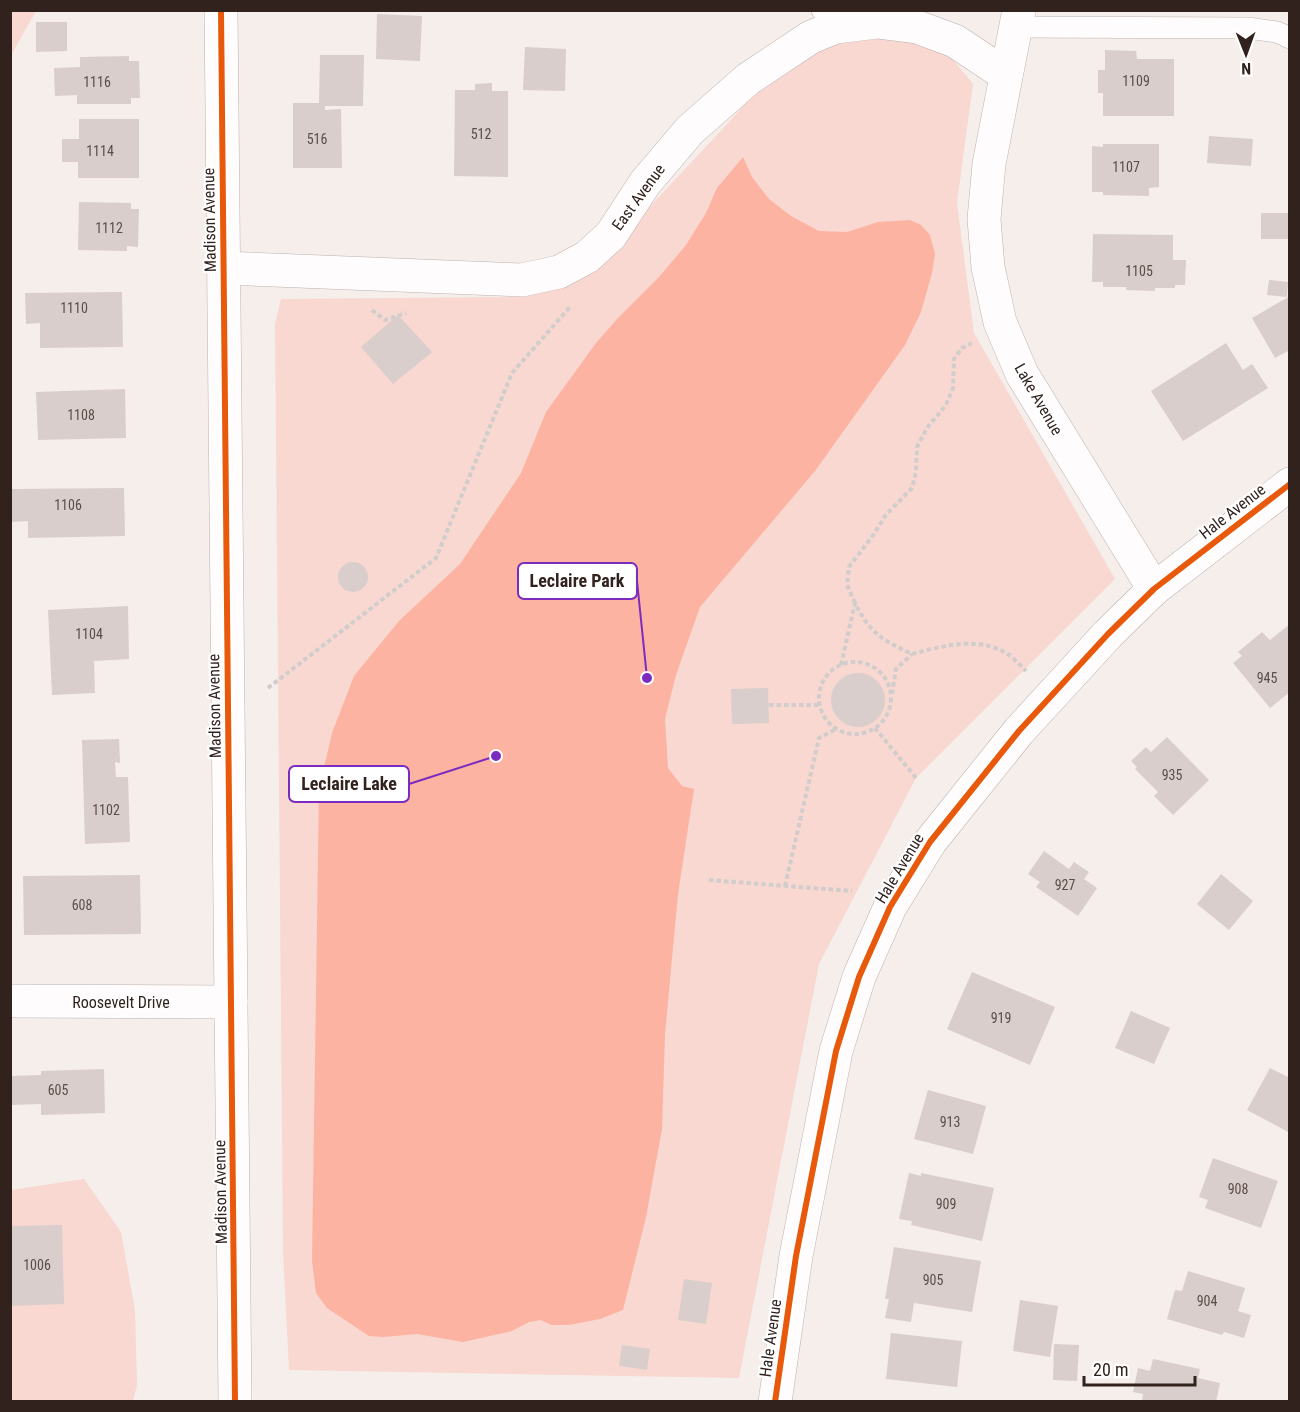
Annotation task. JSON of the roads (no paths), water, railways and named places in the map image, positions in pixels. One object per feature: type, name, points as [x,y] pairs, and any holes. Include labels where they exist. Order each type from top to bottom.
[{"type":"street","name":"Madison Avenue","points":[[221,10],[235,1401]]},
{"type":"street","name":"East Avenue","points":[[223,268],[522,280],[559,272],[587,257],[610,235],[645,183],[690,130],[748,79],[811,36],[836,27],[836,18],[917,27],[955,41],[1006,75]]},
{"type":"street","name":"Lake Avenue","points":[[1018,19],[989,164],[984,219],[988,267],[1000,322],[1022,374],[1154,589]]},
{"type":"street","name":"Hale Avenue","points":[[775,1401],[796,1256],[836,1051],[859,977],[886,917],[930,842],[1012,740],[1108,634],[1154,589],[1290,484]]},
{"type":"street","name":"Roosevelt Drive","points":[[10,1001],[231,1002]]},
{"type":"lane","points":[[1018,19],[1248,28],[1277,32],[1290,38]]},
{"type":"place","name":"Leclaire Park","points":[[647,678]]},
{"type":"place","name":"Leclaire Lake","points":[[496,756]]}]
